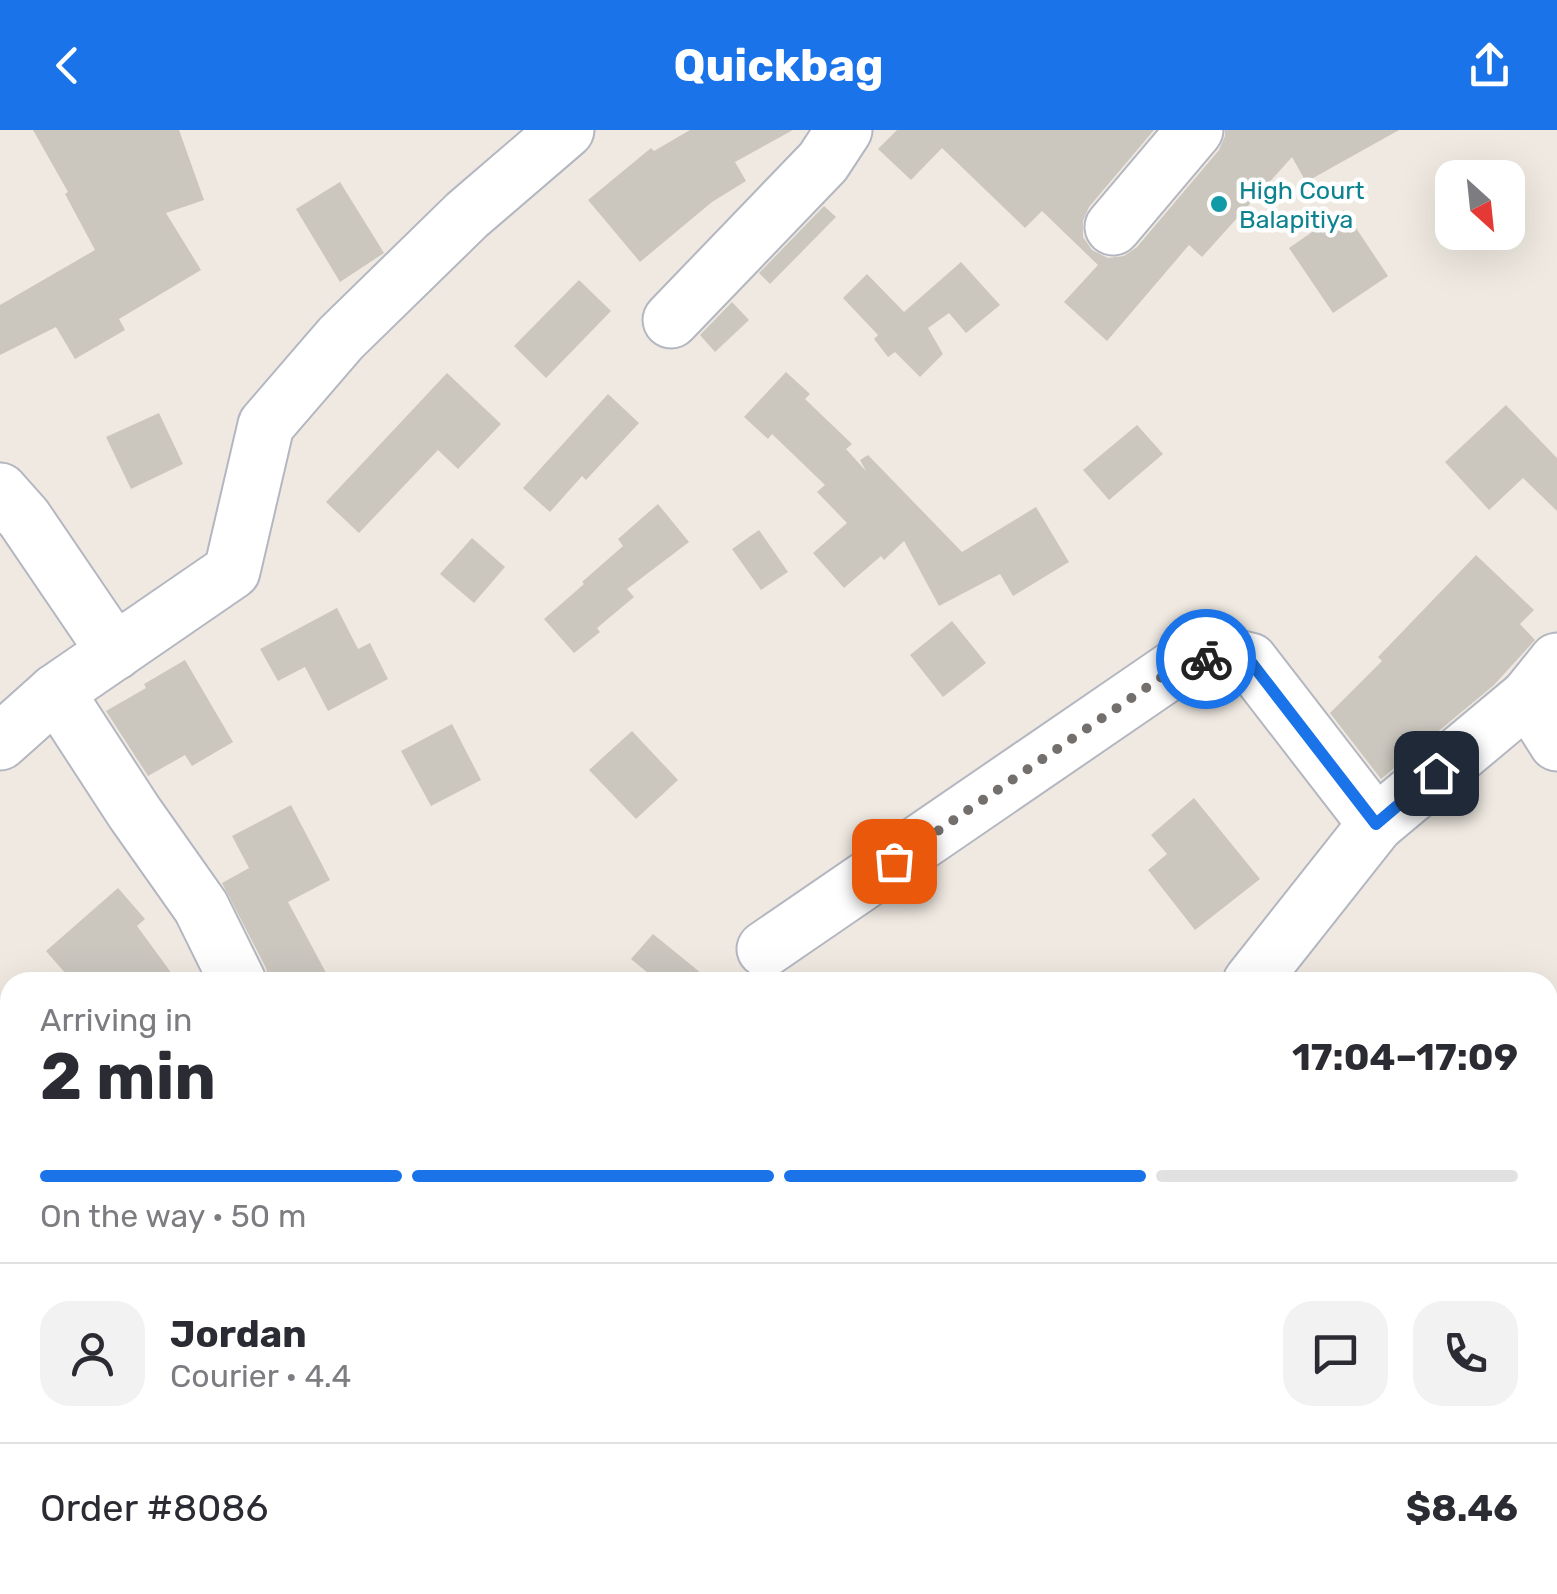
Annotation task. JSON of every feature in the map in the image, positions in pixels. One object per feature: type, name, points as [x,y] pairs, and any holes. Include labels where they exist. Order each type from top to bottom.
[{"type":"street","points":[[0,742],[56,692],[232,570],[266,425],[340,338],[466,215],[566,130]]},
{"type":"street","points":[[671,320],[823,162],[844,130]]},
{"type":"street","points":[[1112,226],[1195,130]]},
{"type":"street","points":[[0,490],[24,518],[115,652]]},
{"type":"street","points":[[766,949],[1175,668],[1220,654],[1250,661],[1376,824]]},
{"type":"street","points":[[1259,972],[1376,824],[1542,679],[1557,743]]},
{"type":"street","points":[[56,692],[201,906],[233,972]]},
{"type":"building","points":[[33,130],[179,130],[204,200],[166,213],[201,270],[119,319],[125,330],[75,359],[56,327],[0,355],[0,305],[95,250]]},
{"type":"building","points":[[690,130],[793,130],[735,162],[746,181],[712,202],[640,262],[588,200],[651,148],[654,151]]},
{"type":"building","points":[[897,130],[1154,130],[1089,207],[1083,221],[1083,237],[1092,250],[1108,258],[1124,256],[1137,247],[1219,150],[1225,130],[1399,130],[1306,182],[1292,157],[1202,257],[1189,245],[1107,341],[1064,302],[1098,265],[1042,211],[1025,228],[942,148],[911,180],[878,149]]},
{"type":"building","points":[[340,182],[384,253],[340,282],[296,209]]},
{"type":"building","points":[[824,206],[836,217],[770,284],[759,273]]},
{"type":"building","points":[[1344,210],[1388,276],[1333,313],[1289,248]]},
{"type":"building","points":[[961,262],[1000,305],[966,333],[949,313],[928,328],[943,354],[920,377],[895,352],[888,357],[874,339],[878,335],[843,298],[867,274],[904,312]]},
{"type":"building","points":[[579,280],[611,311],[546,378],[514,346]]},
{"type":"building","points":[[732,302],[749,320],[715,352],[700,335]]},
{"type":"building","points":[[786,372],[810,394],[805,399],[852,444],[846,449],[866,471],[860,460],[868,455],[962,552],[1036,507],[1069,562],[1013,596],[1000,574],[939,606],[904,541],[844,588],[813,553],[847,523],[817,492],[825,485],[772,434],[768,439],[744,417]]},
{"type":"building","points":[[447,373],[501,424],[458,469],[438,450],[359,533],[326,502]]},
{"type":"building","points":[[608,394],[639,423],[550,512],[523,488]]},
{"type":"building","points":[[1506,405],[1557,458],[1557,511],[1523,478],[1489,510],[1445,462]]},
{"type":"building","points":[[159,413],[183,464],[131,489],[106,437]]},
{"type":"building","points":[[1137,425],[1163,454],[1109,500],[1083,470]]},
{"type":"building","points":[[658,504],[689,542],[627,589],[634,597],[574,653],[544,619],[623,546],[618,539]]},
{"type":"building","points":[[759,530],[788,572],[761,590],[732,549]]},
{"type":"building","points":[[472,538],[505,567],[474,603],[440,574]]},
{"type":"building","points":[[1476,555],[1534,610],[1520,624],[1535,640],[1494,685],[1381,779],[1330,713]]},
{"type":"building","points":[[337,608],[358,649],[370,643],[388,679],[328,711],[305,667],[278,681],[260,649]]},
{"type":"building","points":[[952,621],[986,663],[943,697],[910,655]]},
{"type":"building","points":[[185,660],[233,742],[192,766],[185,755],[148,776],[106,711]]},
{"type":"building","points":[[452,724],[481,780],[431,806],[401,751]]},
{"type":"building","points":[[632,731],[678,780],[636,819],[589,770]]},
{"type":"building","points":[[1194,798],[1260,879],[1195,930],[1148,870],[1167,854],[1151,835]]},
{"type":"building","points":[[291,805],[330,880],[288,902],[326,972],[267,972],[222,883],[249,868],[232,836]]},
{"type":"building","points":[[118,888],[145,919],[137,926],[171,972],[64,972],[46,951]]},
{"type":"building","points":[[653,934],[700,972],[647,972],[631,959]]},
{"type":"way so far","points":[[894,861],[1175,668],[1206,659]]},
{"type":"place","name":"High Court Balapitiya","points":[[1219,204]]},
{"type":"route","points":[[1206,659],[1220,654],[1250,661],[1376,824],[1436,773]]}]
